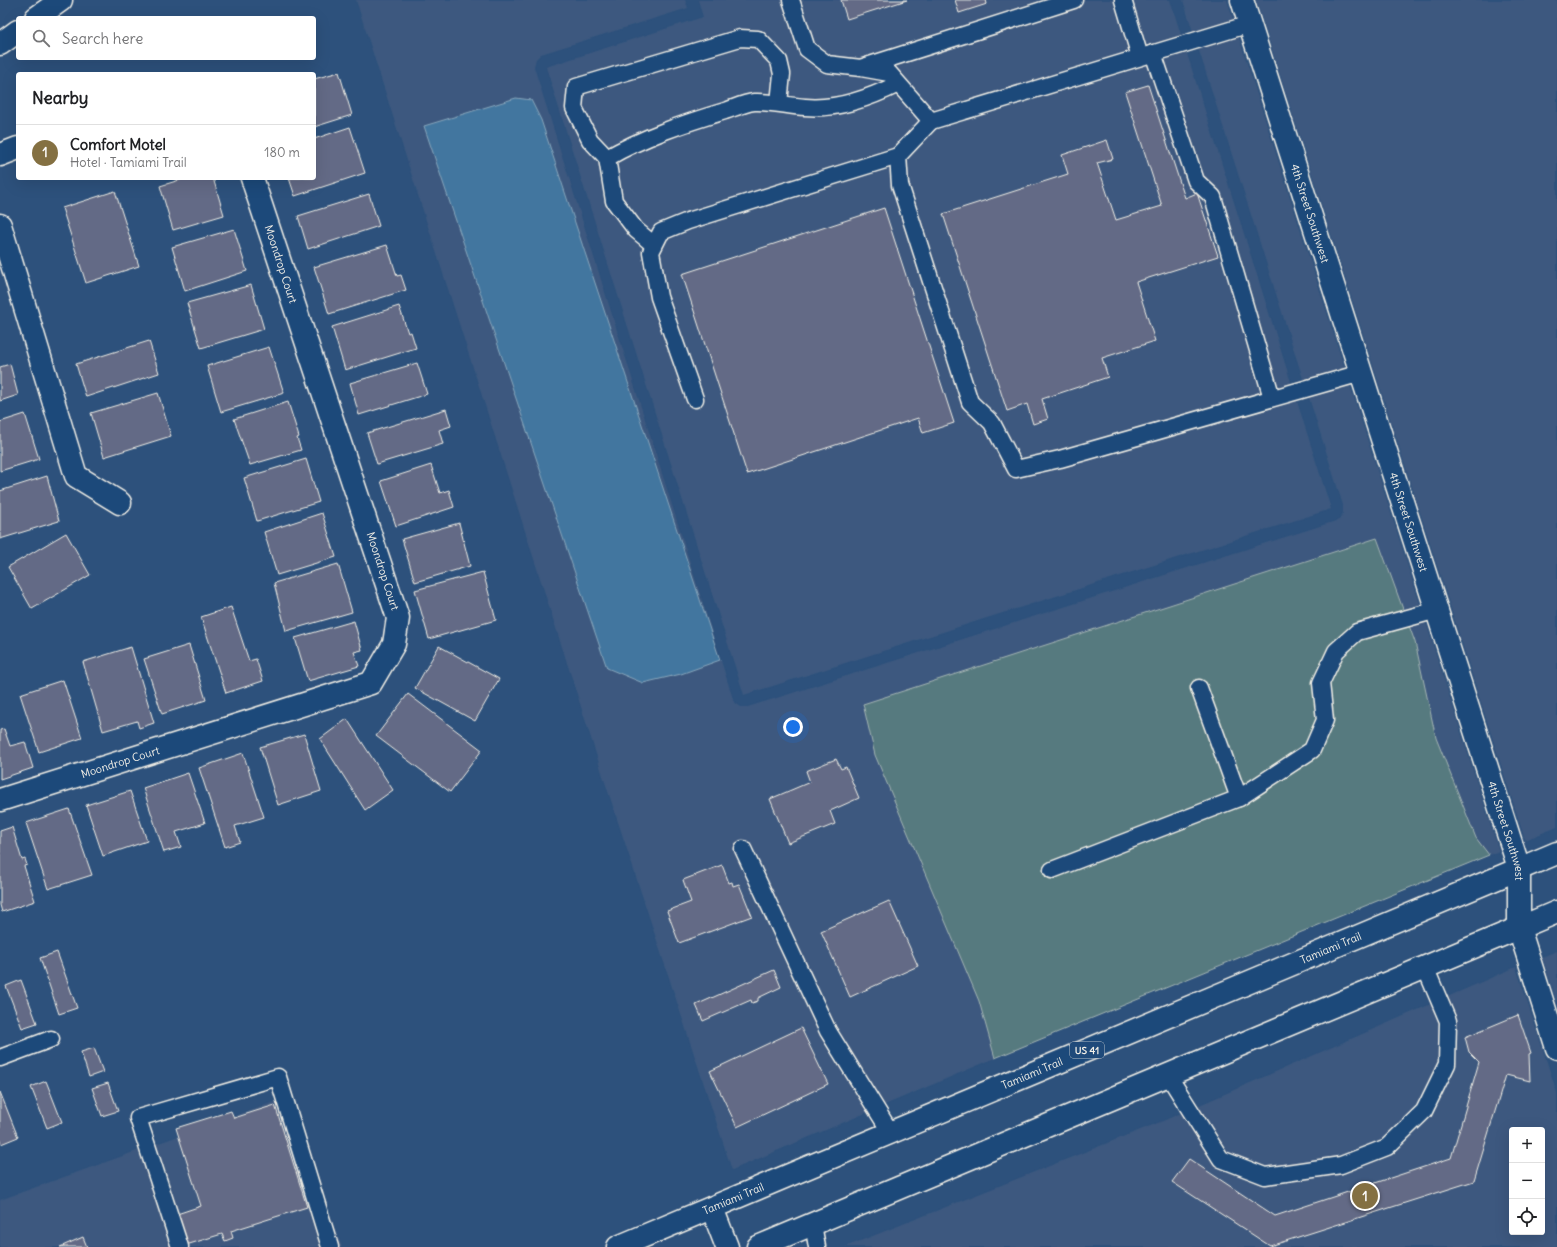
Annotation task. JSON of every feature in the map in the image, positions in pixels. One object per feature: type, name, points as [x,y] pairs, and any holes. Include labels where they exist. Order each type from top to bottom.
[{"type":"street","points":[[39,16],[61,0]]},
{"type":"street","name":"4th Street Southwest","points":[[1242,0],[1519,868],[1519,928],[1557,1048]]},
{"type":"street","points":[[0,44],[16,32]]},
{"type":"street","points":[[0,155],[16,149]]},
{"type":"street","name":"Moondrop Court","points":[[0,800],[371,683],[394,644],[398,618],[253,180]]},
{"type":"street","points":[[0,225],[76,476],[120,503]]},
{"type":"street","name":"Tamiami Trail","points":[[618,1247],[1557,853]]},
{"type":"street","points":[[758,1247],[1557,912]]},
{"type":"street","points":[[712,1208],[727,1247]]},
{"type":"lane","points":[[791,0],[807,50],[827,64],[889,73],[931,120]]},
{"type":"lane","points":[[861,68],[1074,0]]},
{"type":"lane","points":[[1123,0],[1196,181],[1213,197],[1272,398]]},
{"type":"lane","points":[[695,399],[659,297],[651,252],[661,232],[688,221],[898,156],[931,120],[1250,24]]},
{"type":"lane","points":[[654,245],[636,230],[614,201],[607,158],[590,140],[574,108],[576,87],[740,38],[758,39],[779,61],[782,74],[779,103]]},
{"type":"lane","points":[[607,158],[625,148],[702,118],[752,102],[779,103],[806,107],[826,106],[863,100],[898,84]]},
{"type":"lane","points":[[898,156],[900,185],[970,402],[992,423],[1016,469],[1060,459],[1361,373]]},
{"type":"lane","points":[[1052,870],[1239,798],[1312,750],[1325,720],[1321,683],[1336,651],[1357,632],[1436,610]]},
{"type":"lane","points":[[1199,688],[1239,798]]},
{"type":"lane","points":[[743,849],[828,1031],[890,1133]]},
{"type":"lane","points":[[1168,1075],[1221,1159],[1265,1176],[1341,1165],[1388,1147],[1424,1111],[1447,1064],[1448,1021],[1425,967]]},
{"type":"lane","points":[[0,1058],[51,1039]]},
{"type":"lane","points":[[180,1247],[138,1118],[278,1077],[330,1247]]},
{"type":"lane","points":[[813,1224],[817,1247]]},
{"type":"shaded area","points":[[356,0],[685,0],[688,8],[541,54],[536,59],[534,67],[734,702],[741,707],[748,707],[1339,520],[1343,513],[1343,505],[1183,0],[1227,0],[1499,851],[1489,855],[1476,838],[1436,738],[1414,642],[1377,538],[863,705],[875,755],[979,1001],[995,1058],[732,1170],[605,782]]},
{"type":"shaded area","points":[[698,0],[1170,0],[1331,509],[744,695],[546,67],[703,17]]},
{"type":"shaded area","points":[[1256,0],[1557,0],[1557,827],[1525,840]]},
{"type":"shaded area","points":[[516,98],[531,100],[541,120],[720,660],[681,674],[643,683],[607,668],[424,126]]},
{"type":"shaded area","points":[[1557,951],[1557,1002],[1542,957]]},
{"type":"shaded area","points":[[1516,967],[1557,1093],[1557,1247],[845,1247],[1163,1121]]},
{"type":"shaded area","points":[[285,1098],[342,1247],[0,1247],[0,1200]]},
{"type":"green space","points":[[1377,538],[1415,642],[1436,738],[1476,838],[1489,855],[995,1058],[979,1001],[875,755],[863,704]]},
{"type":"building","points":[[841,0],[907,0],[847,19]]},
{"type":"building","points":[[955,0],[986,0],[987,4],[959,13]]},
{"type":"building","points":[[339,72],[352,115],[316,126],[316,78]]},
{"type":"building","points":[[1148,85],[1185,198],[1197,193],[1218,256],[1136,282],[1155,341],[1102,358],[1108,377],[1042,399],[1048,419],[1033,424],[1027,404],[1007,411],[943,214],[1068,174],[1062,155],[1107,140],[1113,159],[1097,163],[1116,220],[1162,206],[1125,92]]},
{"type":"building","points":[[350,127],[365,173],[295,196],[290,180],[316,180],[316,138]]},
{"type":"building","points":[[180,180],[214,180],[224,215],[173,230],[160,186]]},
{"type":"building","points":[[115,191],[139,266],[86,283],[62,208]]},
{"type":"building","points":[[369,194],[379,226],[308,249],[298,216]]},
{"type":"building","points":[[884,208],[954,423],[923,433],[918,418],[747,474],[682,274]]},
{"type":"building","points":[[234,229],[247,271],[185,291],[172,247]]},
{"type":"building","points":[[387,245],[397,276],[401,275],[406,290],[329,314],[314,267]]},
{"type":"building","points":[[251,285],[264,329],[201,348],[187,303]]},
{"type":"building","points":[[399,306],[408,333],[411,332],[416,348],[345,370],[332,327]]},
{"type":"building","points":[[149,341],[159,373],[86,397],[76,364]]},
{"type":"building","points":[[269,347],[284,393],[221,412],[207,366]]},
{"type":"building","points":[[417,363],[427,394],[359,415],[350,383]]},
{"type":"building","points":[[10,364],[18,395],[0,401],[0,367]]},
{"type":"building","points":[[158,393],[171,436],[104,457],[91,413]]},
{"type":"building","points":[[288,402],[299,437],[297,438],[301,450],[250,465],[234,419]]},
{"type":"building","points":[[446,409],[451,426],[439,430],[443,444],[377,464],[367,433]]},
{"type":"building","points":[[25,414],[39,459],[0,471],[0,422]]},
{"type":"building","points":[[306,459],[319,502],[257,521],[244,478]]},
{"type":"building","points":[[431,465],[440,493],[449,490],[454,507],[396,526],[381,481]]},
{"type":"building","points":[[47,476],[59,521],[0,539],[0,491]]},
{"type":"building","points":[[322,513],[336,557],[277,575],[264,532]]},
{"type":"building","points":[[459,523],[470,566],[415,582],[402,539]]},
{"type":"building","points":[[66,533],[90,575],[32,609],[8,567]]},
{"type":"building","points":[[338,564],[352,612],[286,631],[274,583]]},
{"type":"building","points":[[483,572],[496,620],[429,639],[415,590]]},
{"type":"building","points":[[231,607],[249,661],[256,659],[263,681],[226,693],[201,617]]},
{"type":"building","points":[[354,621],[362,650],[354,652],[359,666],[308,681],[295,638]]},
{"type":"building","points":[[189,645],[206,700],[162,714],[144,659]]},
{"type":"building","points":[[439,646],[499,679],[475,721],[415,688]]},
{"type":"building","points":[[131,647],[154,723],[139,728],[137,721],[103,731],[83,662]]},
{"type":"building","points":[[63,680],[82,738],[39,752],[20,694]]},
{"type":"building","points":[[408,694],[482,750],[450,792],[376,736]]},
{"type":"building","points":[[347,719],[393,790],[365,810],[320,739]]},
{"type":"building","points":[[4,729],[10,746],[25,742],[33,768],[0,779],[0,730]]},
{"type":"building","points":[[304,734],[321,791],[278,805],[260,747]]},
{"type":"building","points":[[243,753],[264,817],[235,826],[240,842],[225,847],[199,768]]},
{"type":"building","points":[[836,759],[841,769],[846,767],[859,798],[830,811],[835,824],[788,843],[770,799],[810,782],[806,771]]},
{"type":"building","points":[[188,773],[205,823],[176,832],[181,847],[164,852],[143,788]]},
{"type":"building","points":[[130,791],[147,841],[103,856],[86,805]]},
{"type":"building","points":[[69,809],[92,875],[48,889],[26,823]]},
{"type":"building","points":[[12,827],[22,860],[25,859],[27,865],[24,866],[35,901],[2,912],[0,905],[0,831]]},
{"type":"building","points":[[722,865],[729,883],[732,882],[733,886],[739,884],[752,916],[679,943],[667,911],[691,902],[683,880]]},
{"type":"building","points":[[889,901],[918,966],[850,997],[821,931]]},
{"type":"building","points":[[57,952],[77,1008],[59,1014],[40,958]]},
{"type":"building","points":[[774,970],[781,987],[758,998],[758,1001],[752,1003],[751,1000],[703,1021],[696,1005]]},
{"type":"building","points":[[21,980],[37,1023],[22,1028],[6,986]]},
{"type":"building","points":[[1518,1015],[1531,1053],[1529,1054],[1530,1081],[1506,1075],[1474,1181],[1270,1246],[1172,1182],[1189,1159],[1275,1216],[1451,1158],[1479,1062],[1469,1052],[1465,1037]]},
{"type":"building","points":[[801,1028],[828,1084],[737,1127],[710,1071]]},
{"type":"building","points":[[94,1048],[103,1072],[89,1077],[81,1052]]},
{"type":"building","points":[[46,1081],[62,1122],[47,1128],[31,1087]]},
{"type":"building","points":[[108,1083],[118,1111],[102,1116],[92,1088]]},
{"type":"building","points":[[0,1092],[18,1137],[1,1144],[0,1141]]},
{"type":"building","points":[[275,1105],[307,1207],[231,1231],[233,1238],[225,1241],[222,1234],[186,1245],[177,1214],[201,1206],[176,1128],[231,1111],[234,1118]]},
{"type":"building","points":[[83,1237],[87,1247],[60,1247]]},
{"type":"place","name":"Comfort Motel","points":[[1365,1196]]}]
